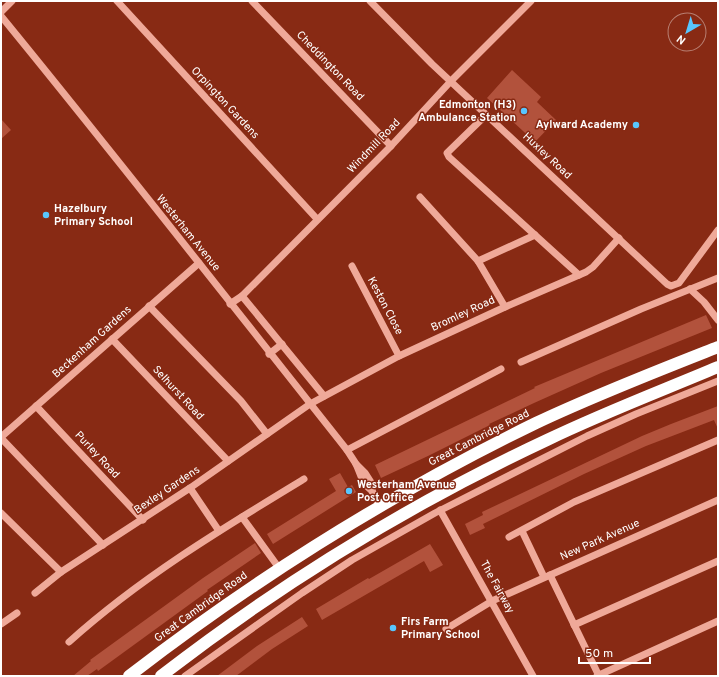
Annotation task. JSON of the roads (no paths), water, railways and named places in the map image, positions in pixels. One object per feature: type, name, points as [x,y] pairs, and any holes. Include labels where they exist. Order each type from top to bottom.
[{"type":"highway","name":"Great Cambridge Road","points":[[130,676],[205,620],[279,568],[380,506],[455,464],[538,422],[628,383],[718,347]]},
{"type":"highway","points":[[161,676],[222,631],[290,584],[352,544],[430,500],[504,460],[546,440],[643,397],[718,367]]},
{"type":"street","points":[[1,12],[12,1]]},
{"type":"street","name":"Orpington Gardens","points":[[117,1],[317,219]]},
{"type":"street","name":"Cheddington Road","points":[[252,1],[391,146]]},
{"type":"street","name":"Huxley Road","points":[[370,1],[432,64],[667,284],[671,286],[679,284],[718,230]]},
{"type":"street","name":"Windmill Road","points":[[230,304],[242,296],[391,146],[527,2]]},
{"type":"street","name":"Westerham Avenue","points":[[1,16],[81,114],[269,354],[347,450],[356,464],[365,473],[372,484],[372,491],[380,506]]},
{"type":"street","points":[[486,114],[448,153],[449,157],[579,275]]},
{"type":"street","points":[[420,196],[478,261],[505,307]]},
{"type":"street","points":[[478,261],[535,235]]},
{"type":"street","name":"Bromley Road","points":[[310,404],[399,356],[579,275],[593,267],[619,238]]},
{"type":"street","name":"Beckenham Gardens","points":[[1,437],[199,263]]},
{"type":"street","name":"Keston Close","points":[[352,266],[399,356]]},
{"type":"street","points":[[521,362],[641,309],[718,278]]},
{"type":"street","points":[[690,290],[704,302],[718,320]]},
{"type":"street","points":[[242,296],[324,396]]},
{"type":"street","points":[[150,306],[236,395],[267,434]]},
{"type":"street","name":"Selhurst Road","points":[[112,339],[228,462]]},
{"type":"street","points":[[269,354],[282,344]]},
{"type":"street","points":[[347,450],[501,369]]},
{"type":"street","points":[[185,676],[352,560],[440,510],[586,436],[636,414],[718,382]]},
{"type":"street","name":"Bexley Gardens","points":[[35,593],[61,572],[143,520],[310,404]]},
{"type":"street","name":"Purley Road","points":[[36,406],[143,520]]},
{"type":"street","points":[[1,437],[103,545]]},
{"type":"street","points":[[509,537],[580,500],[718,440]]},
{"type":"street","points":[[69,642],[85,627],[158,572],[219,531],[304,479]]},
{"type":"street","points":[[190,488],[219,531]]},
{"type":"street","name":"New Park Avenue","points":[[446,630],[492,601],[718,500]]},
{"type":"street","name":"The Fairway","points":[[440,510],[533,676]]},
{"type":"street","points":[[1,513],[61,572]]},
{"type":"street","points":[[242,517],[279,568]]},
{"type":"street","points":[[522,531],[574,625],[598,676],[718,621]]},
{"type":"street","points":[[574,625],[718,561]]},
{"type":"street","points":[[1,624],[17,613]]},
{"type":"place","name":"Edmonton (H3) Ambulance Station","points":[[524,111]]},
{"type":"place","name":"Aylward Academy","points":[[636,125]]},
{"type":"place","name":"Hazelbury Primary School","points":[[46,215]]},
{"type":"place","name":"Westerham Avenue Post Office","points":[[349,491]]},
{"type":"place","name":"Firs Farm Primary School","points":[[393,628]]}]
